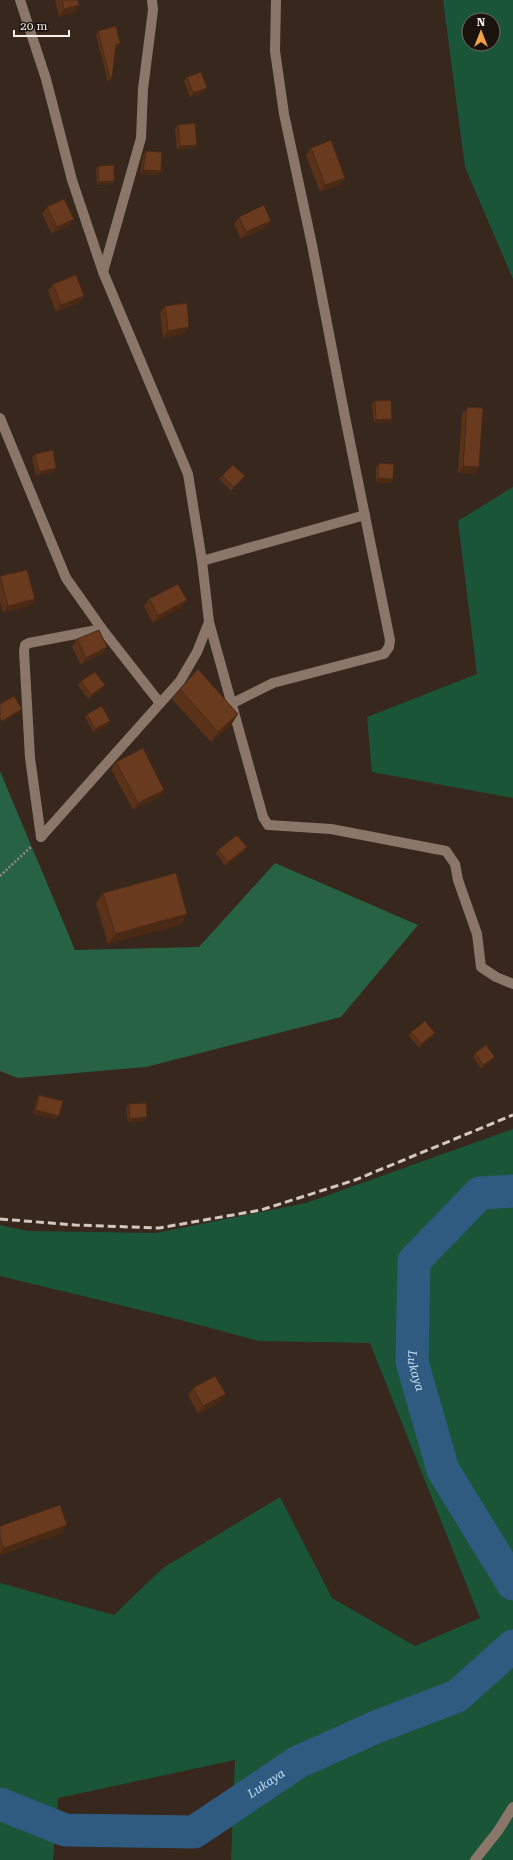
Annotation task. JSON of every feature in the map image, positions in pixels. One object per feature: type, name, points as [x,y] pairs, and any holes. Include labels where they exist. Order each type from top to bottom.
[{"type":"street","points":[[20,0],[46,79],[72,180],[103,272],[188,474],[210,622],[263,817],[268,825],[331,829],[446,851],[455,864],[458,880],[478,934],[481,967],[513,984]]},
{"type":"street","points":[[103,272],[141,138],[143,89],[153,10],[152,0]]},
{"type":"street","points":[[233,703],[273,683],[384,654],[389,648],[390,640],[364,515],[312,245],[284,114],[275,51],[276,0]]},
{"type":"street","points":[[0,418],[66,578],[102,629],[160,703]]},
{"type":"street","points":[[202,561],[364,515]]},
{"type":"street","points":[[41,837],[180,681],[197,652],[210,622]]},
{"type":"street","points":[[41,837],[30,758],[24,650],[25,645],[102,629]]},
{"type":"street","points":[[475,1860],[498,1831],[513,1806]]},
{"type":"path","points":[[0,876],[41,837]]},
{"type":"green space","points":[[443,0],[513,0],[513,279],[465,167]]},
{"type":"green space","points":[[513,487],[513,798],[372,772],[367,717],[477,674],[458,521]]},
{"type":"green space","points":[[0,771],[75,950],[199,947],[275,863],[418,925],[341,1017],[146,1067],[18,1078],[0,1071]]},
{"type":"green space","points":[[513,1129],[513,1860],[231,1860],[235,1760],[58,1798],[53,1860],[0,1860],[0,1583],[114,1615],[163,1568],[280,1497],[332,1598],[415,1646],[480,1618],[370,1343],[259,1341],[173,1318],[0,1276],[0,1225],[28,1231],[156,1233],[306,1203]]},
{"type":"building","points":[[62,0],[78,0],[79,5],[64,9]]},
{"type":"building","points":[[116,26],[120,43],[116,45],[112,78],[110,78],[98,31]]},
{"type":"building","points":[[201,72],[207,88],[193,93],[187,77]]},
{"type":"building","points":[[195,123],[197,145],[180,146],[178,125]]},
{"type":"building","points":[[331,140],[345,178],[325,185],[311,148]]},
{"type":"building","points":[[146,151],[162,152],[161,171],[143,170]]},
{"type":"building","points":[[114,165],[114,181],[99,182],[98,166]]},
{"type":"building","points":[[64,199],[74,219],[57,227],[47,207]]},
{"type":"building","points":[[264,205],[271,221],[246,232],[239,217]]},
{"type":"building","points":[[76,275],[84,296],[61,305],[53,284]]},
{"type":"building","points":[[187,303],[189,327],[168,331],[165,306]]},
{"type":"building","points":[[391,400],[392,419],[376,420],[375,401]]},
{"type":"building","points":[[467,407],[483,408],[479,467],[463,466]]},
{"type":"building","points":[[53,450],[56,468],[39,472],[35,454]]},
{"type":"building","points":[[379,463],[394,464],[393,479],[378,478]]},
{"type":"building","points":[[233,465],[245,476],[234,487],[222,476]]},
{"type":"building","points":[[27,570],[35,599],[8,606],[0,576]]},
{"type":"building","points":[[178,584],[187,600],[158,616],[149,599]]},
{"type":"building","points":[[99,630],[107,647],[86,658],[77,639]]},
{"type":"building","points":[[198,669],[238,714],[218,732],[180,689]]},
{"type":"building","points":[[95,672],[105,685],[91,695],[81,681]]},
{"type":"building","points":[[14,696],[22,709],[2,721],[0,718],[0,704]]},
{"type":"building","points":[[102,706],[110,721],[95,729],[87,714]]},
{"type":"building","points":[[143,748],[164,790],[138,803],[116,762]]},
{"type":"building","points":[[237,835],[247,847],[228,862],[218,850]]},
{"type":"building","points":[[176,873],[187,914],[115,934],[103,893]]},
{"type":"building","points":[[425,1021],[435,1033],[421,1044],[411,1032]]},
{"type":"building","points":[[486,1045],[495,1057],[483,1065],[475,1053]]},
{"type":"building","points":[[39,1095],[63,1101],[59,1116],[36,1110]]},
{"type":"building","points":[[146,1103],[147,1117],[130,1119],[129,1104]]},
{"type":"building","points":[[215,1376],[226,1394],[203,1406],[193,1388]]},
{"type":"building","points":[[60,1505],[67,1525],[4,1548],[0,1538],[0,1526]]},
{"type":"waterway","name":"Lukaya","points":[[513,1191],[480,1193],[414,1261],[412,1362],[443,1470],[513,1584]]},
{"type":"waterway","name":"Lukaya","points":[[0,1804],[65,1830],[194,1832],[298,1762],[376,1727],[457,1696],[513,1646]]},
{"type":"railway","points":[[0,1219],[75,1225],[159,1228],[261,1210],[355,1180],[513,1115]]}]
